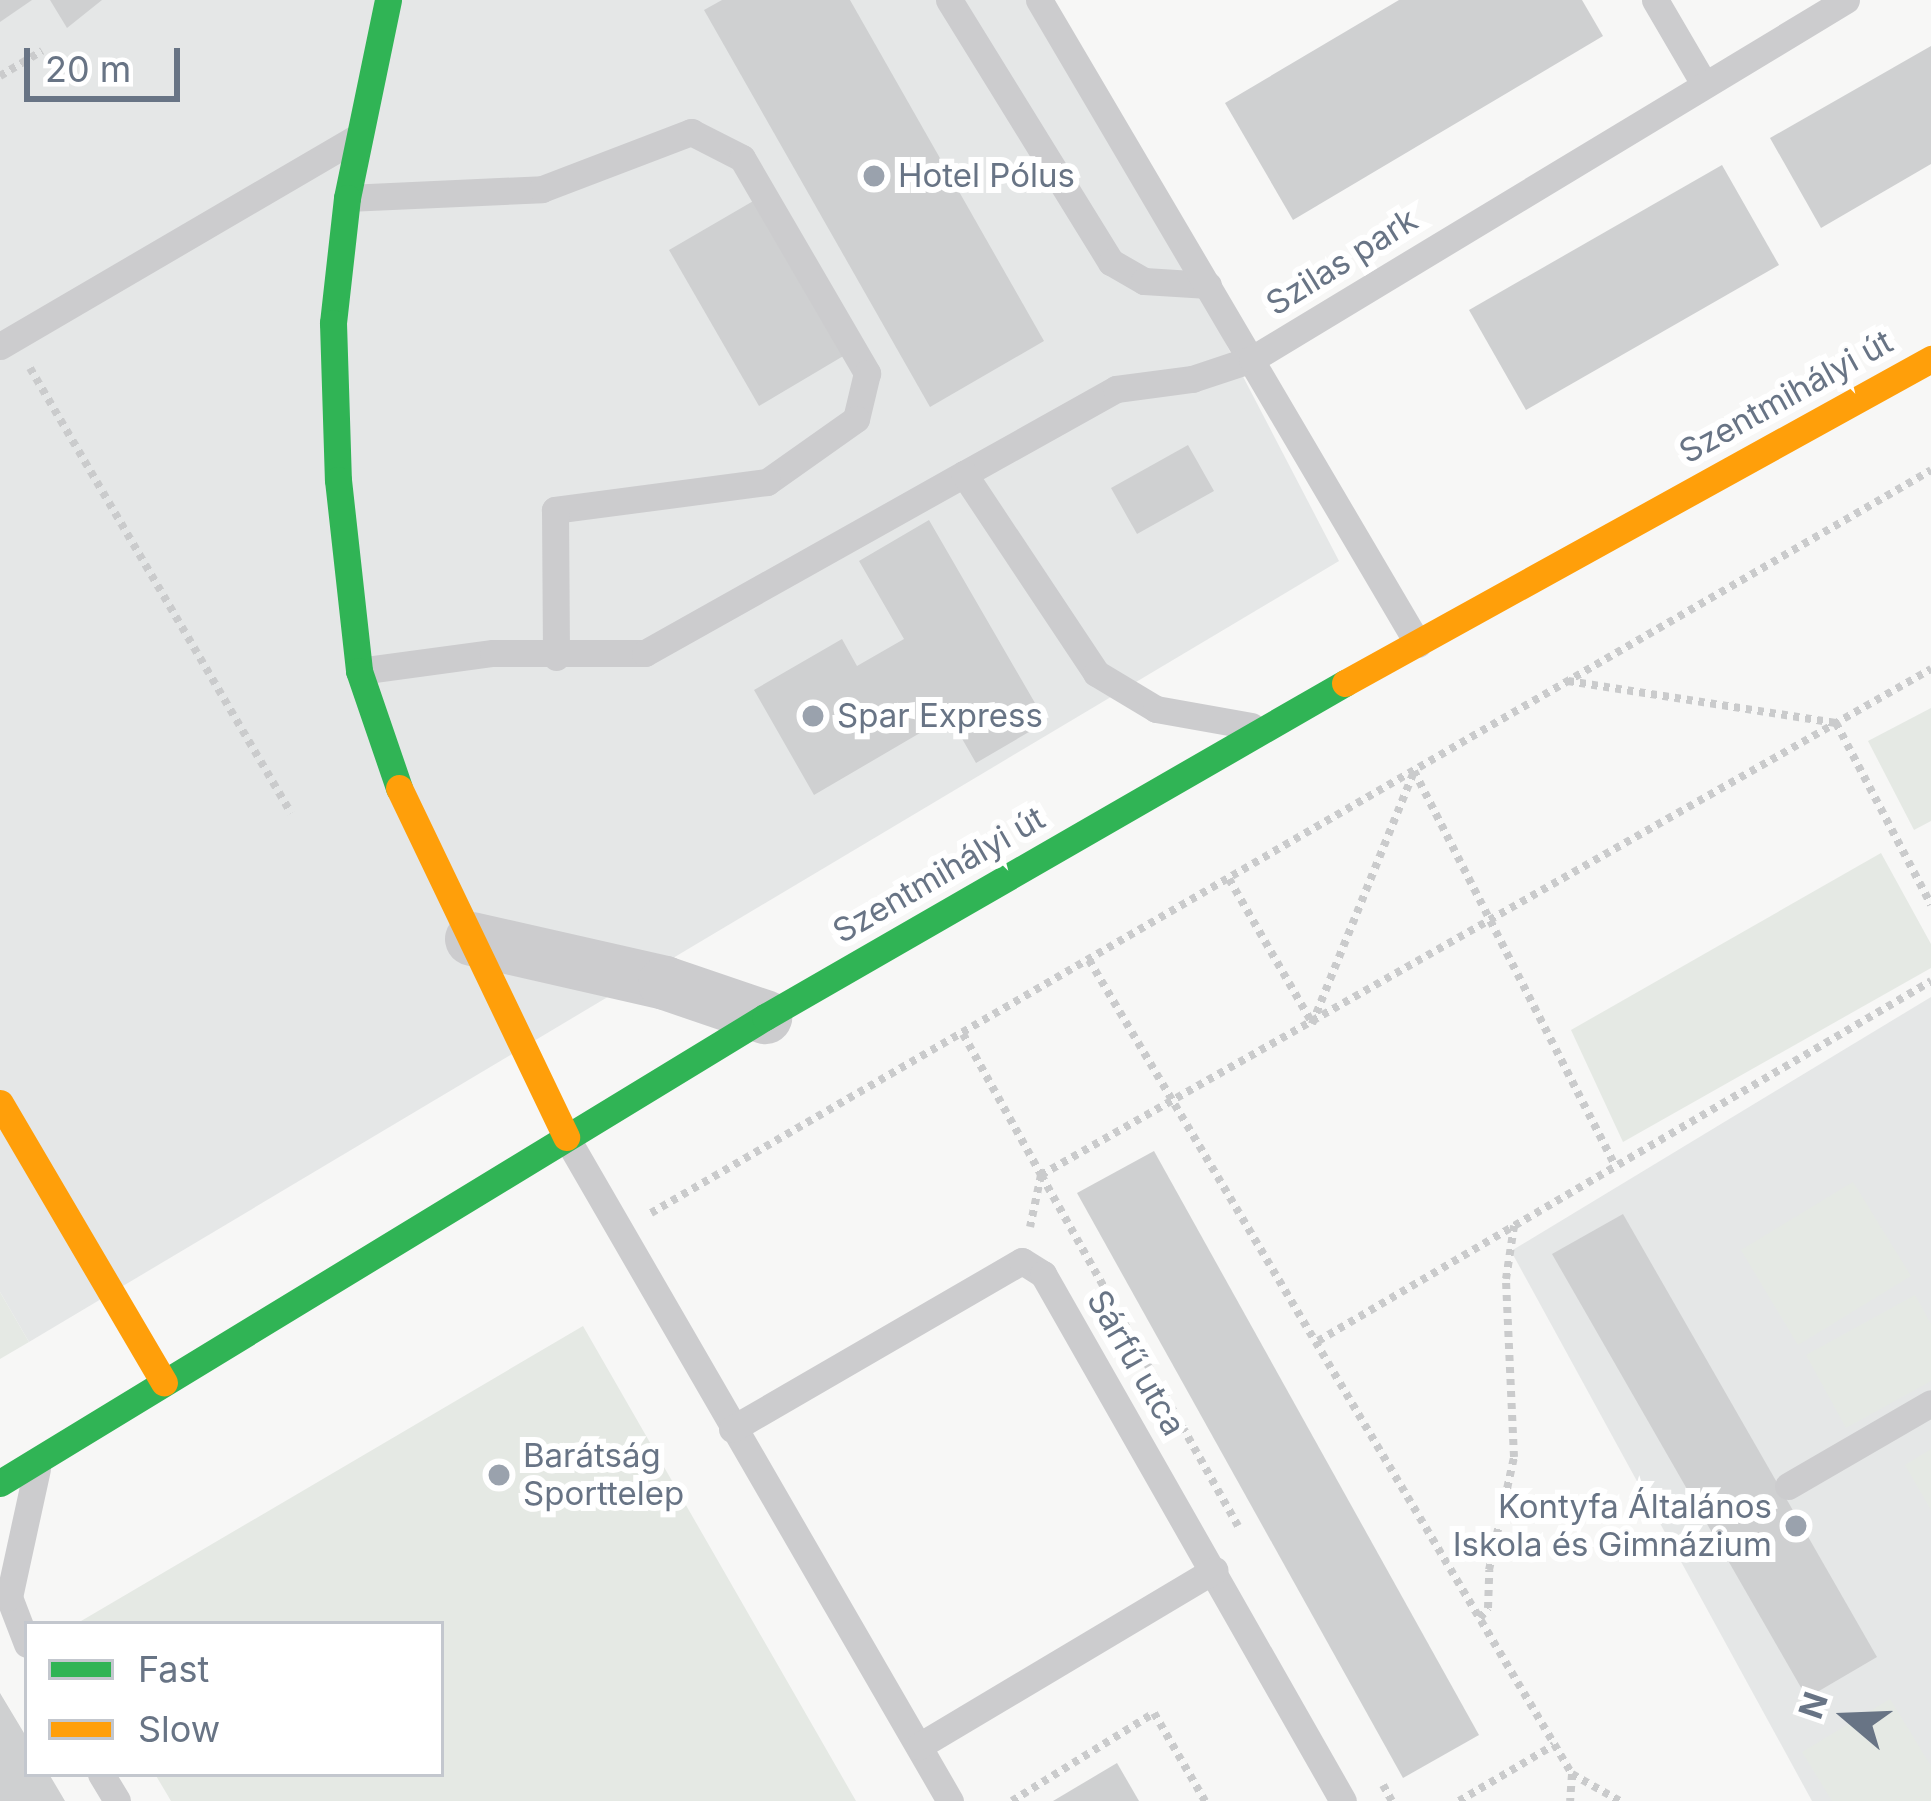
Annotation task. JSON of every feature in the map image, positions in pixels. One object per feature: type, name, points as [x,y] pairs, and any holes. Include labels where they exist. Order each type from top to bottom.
[{"type":"main road","points":[[388,0],[347,198],[333,323],[338,480],[359,671],[394,777],[472,938],[515,1044],[566,1137]]},
{"type":"main road","name":"Szentmihályi út","points":[[0,1483],[764,1017],[1418,644],[1931,359]]},
{"type":"main road","points":[[0,1103],[164,1384]]},
{"type":"street","points":[[472,938],[665,983],[764,1017]]},
{"type":"lane","points":[[949,0],[1112,262],[1144,281],[1208,286]]},
{"type":"lane","name":"Szilas park","points":[[1039,0],[1252,359],[1702,82],[1846,0]]},
{"type":"lane","points":[[1655,0],[1702,82]]},
{"type":"lane","points":[[347,198],[482,195],[572,181],[691,132],[742,158],[867,373],[868,392],[835,440],[767,482],[700,496],[555,510],[556,657]]},
{"type":"lane","points":[[7,342],[362,134]]},
{"type":"lane","points":[[359,671],[493,652],[556,657],[645,653],[1116,389],[1192,379],[1252,359],[1418,644]]},
{"type":"lane","points":[[964,474],[1096,673],[1156,709],[1273,730]]},
{"type":"lane","points":[[566,1137],[950,1801]]},
{"type":"lane","points":[[733,1429],[1022,1261]]},
{"type":"lane","name":"Sárfű utca","points":[[1022,1261],[1043,1274],[1343,1801]]},
{"type":"lane","points":[[1788,1486],[1931,1402]]},
{"type":"lane","points":[[24,1636],[9,1598],[40,1459]]},
{"type":"lane","points":[[919,1746],[1214,1570]]},
{"type":"path","points":[[0,76],[42,51]]},
{"type":"path","points":[[7,342],[291,813]]},
{"type":"path","points":[[620,1231],[1931,470]]},
{"type":"path","points":[[1022,1261],[1041,1175],[1931,668]]},
{"type":"path","points":[[1568,682],[1836,723]]},
{"type":"path","points":[[1836,723],[1931,905]]},
{"type":"path","points":[[1414,771],[1495,919],[1614,1164]]},
{"type":"path","points":[[1312,1024],[1414,771]]},
{"type":"path","points":[[1229,879],[1312,1024]]},
{"type":"path","points":[[1088,960],[1572,1774],[1620,1801]]},
{"type":"path","points":[[1318,1341],[1931,981]]},
{"type":"path","points":[[963,1034],[1240,1530]]},
{"type":"path","points":[[1479,1618],[1488,1608],[1489,1570],[1514,1457],[1506,1279],[1514,1225]]},
{"type":"path","points":[[1012,1801],[1154,1713],[1205,1801]]},
{"type":"path","points":[[1459,1801],[1554,1745]]},
{"type":"path","points":[[1570,1801],[1572,1774]]},
{"type":"path","points":[[1380,1780],[1392,1801]]},
{"type":"shaded area","points":[[0,0],[1047,0],[1339,561],[29,1342],[0,1292]]},
{"type":"shaded area","points":[[1931,708],[1931,821],[1914,830],[1868,741]]},
{"type":"shaded area","points":[[1881,853],[1931,944],[1931,968],[1623,1142],[1571,1030]]},
{"type":"shaded area","name":"Kontyfa Általános Iskola és Gimnázium","points":[[1931,997],[1931,1801],[1812,1801],[1511,1251]]},
{"type":"shaded area","points":[[1853,1182],[1911,1276],[1798,1345],[1741,1250]]},
{"type":"shaded area","points":[[0,1292],[29,1342],[0,1359]]},
{"type":"shaded area","points":[[1915,1295],[1931,1324],[1931,1381],[1846,1428],[1806,1355]]},
{"type":"shaded area","name":"Barátság Sporttelep","points":[[583,1326],[856,1801],[171,1801],[157,1777],[444,1777],[444,1621],[81,1621]]},
{"type":"shaded area","points":[[1931,1449],[1931,1510],[1905,1465]]},
{"type":"shaded area","points":[[1890,1699],[1931,1766],[1931,1801],[1832,1801],[1802,1752]]},
{"type":"building","points":[[0,0],[32,0],[0,22]]},
{"type":"building","points":[[50,0],[102,0],[67,28]]},
{"type":"building","name":"Hotel Pólus","points":[[722,0],[850,0],[1044,341],[930,407],[704,10]]},
{"type":"building","points":[[1399,0],[1582,0],[1603,36],[1293,220],[1225,103]]},
{"type":"building","points":[[1931,46],[1931,164],[1821,228],[1770,138]]},
{"type":"building","points":[[1722,165],[1779,265],[1526,410],[1469,310]]},
{"type":"building","points":[[755,200],[845,355],[759,406],[669,250]]},
{"type":"building","points":[[1188,445],[1214,491],[1137,534],[1111,488]]},
{"type":"building","points":[[929,520],[1046,722],[976,763],[949,716],[814,795],[754,690],[842,639],[857,666],[904,639],[859,561]]},
{"type":"building","points":[[1154,1151],[1479,1735],[1403,1778],[1077,1193]]},
{"type":"building","points":[[1623,1214],[1877,1657],[1807,1698],[1552,1254]]},
{"type":"building","points":[[0,1693],[24,1733],[24,1777],[51,1777],[65,1801],[0,1801]]},
{"type":"building","points":[[1117,1763],[1139,1801],[1053,1801]]},
{"type":"traffic: fast","points":[[388,0],[347,198],[333,323],[338,480],[359,671],[399,788]]},
{"type":"traffic: fast","points":[[0,1483],[765,1017],[1345,683]]},
{"type":"traffic: slow","points":[[1345,683],[1931,359]]},
{"type":"traffic: slow","points":[[399,788],[566,1137]]},
{"type":"traffic: slow","points":[[0,1103],[164,1383]]},
{"type":"place","name":"Hotel Pólus","points":[[874,176]]},
{"type":"place","name":"Spar Express","points":[[813,716]]},
{"type":"place","name":"Barátság Sporttelep","points":[[499,1475]]},
{"type":"place","name":"Kontyfa Általános Iskola és Gimnázium","points":[[1796,1526]]}]
